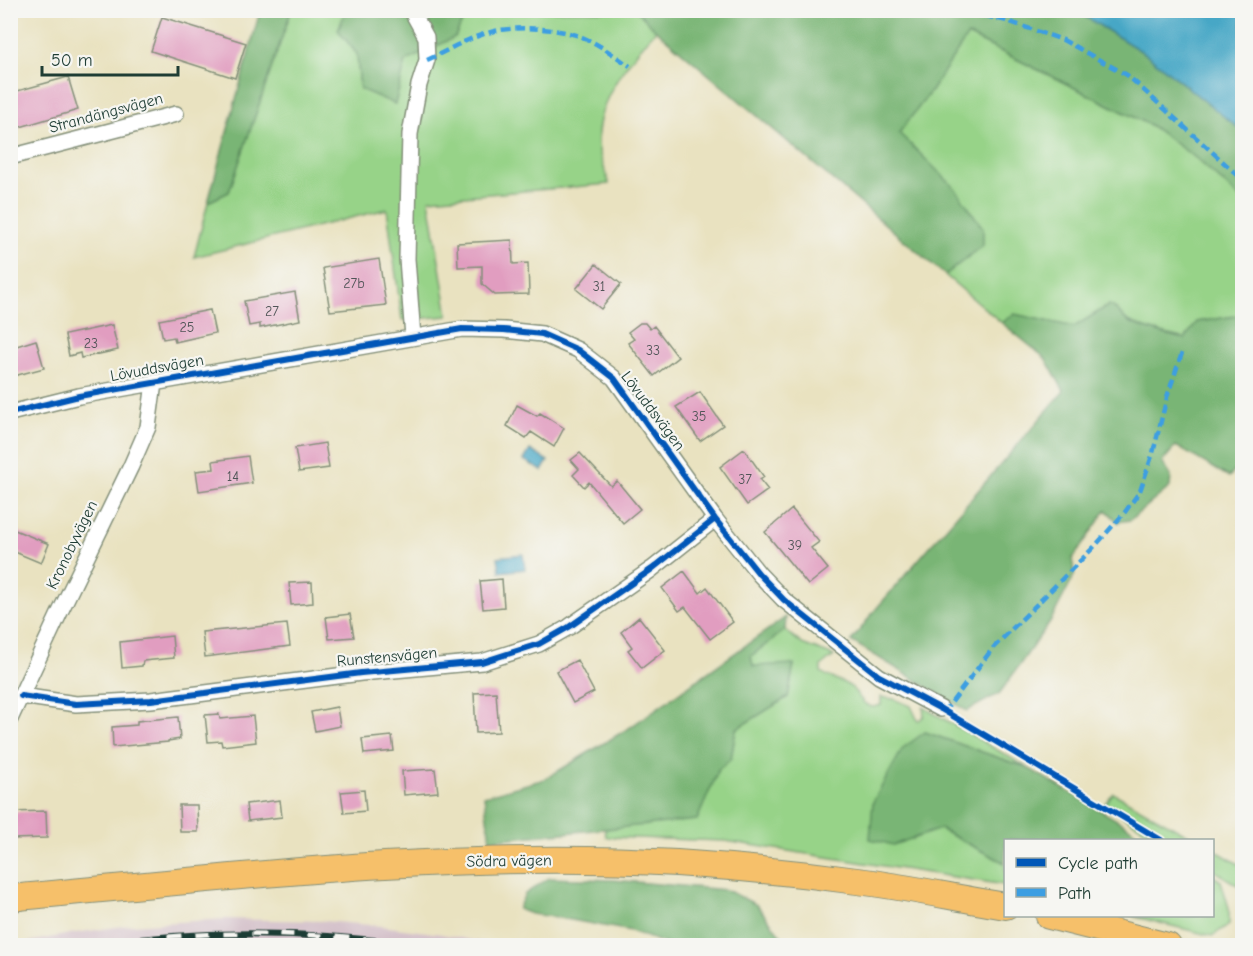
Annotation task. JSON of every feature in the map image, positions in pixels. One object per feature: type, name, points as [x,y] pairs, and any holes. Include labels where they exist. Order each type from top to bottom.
[{"type":"highway","name":"Södra vägen","points":[[10,897],[400,864],[564,860],[677,863],[859,881],[1004,906]]},
{"type":"highway","points":[[1057,917],[1168,945]]},
{"type":"street","points":[[411,10],[426,37],[427,60],[419,85],[410,134],[407,259],[413,337]]},
{"type":"street","name":"Strandängsvägen","points":[[10,157],[176,114]]},
{"type":"street","name":"Lövuddsvägen","points":[[10,413],[78,396],[462,329],[543,334],[578,350],[614,378],[715,519],[759,574],[784,600],[879,676],[941,709]]},
{"type":"street","name":"Kronobyvägen","points":[[10,719],[148,427],[154,383]]},
{"type":"street","name":"Runstensvägen","points":[[21,696],[76,704],[151,700],[361,673],[482,662],[539,644],[569,627],[652,569],[715,519]]},
{"type":"shaded area","points":[[225,919],[324,921],[381,926],[441,934],[496,945],[12,945],[130,925]]},
{"type":"green space","points":[[260,11],[291,11],[229,192],[208,202]]},
{"type":"green space","points":[[291,11],[346,11],[338,30],[357,54],[360,89],[395,104],[406,61],[455,37],[467,11],[637,11],[656,30],[625,68],[602,112],[598,144],[609,184],[429,199],[448,316],[402,320],[387,209],[194,257],[208,202],[229,192]]},
{"type":"green space","points":[[346,11],[467,11],[455,37],[406,61],[395,104],[360,89],[357,54],[338,30]]},
{"type":"green space","points":[[637,11],[1076,11],[1146,54],[1242,131],[1242,200],[1197,159],[1150,125],[968,35],[931,91],[899,133],[955,188],[983,228],[983,245],[945,275],[656,30]]},
{"type":"green space","points":[[967,35],[1150,125],[1197,159],[1242,200],[1242,315],[1197,322],[1185,339],[1130,322],[1109,305],[1074,327],[1014,314],[1002,323],[945,275],[983,245],[898,133],[931,91]]},
{"type":"green space","points":[[1109,305],[1130,322],[1185,339],[1197,322],[1242,315],[1242,463],[1229,477],[1176,446],[1162,462],[1171,476],[1170,487],[1130,520],[1118,522],[1106,510],[1072,560],[1075,574],[1051,620],[1000,693],[967,711],[851,641],[1064,391],[1045,358],[1002,323],[1014,314],[1074,327]]},
{"type":"green space","points":[[786,617],[785,630],[751,656],[753,666],[794,664],[788,697],[736,729],[731,759],[719,769],[697,820],[490,840],[484,796],[545,779],[629,728]]},
{"type":"green space","points":[[785,630],[802,644],[834,656],[821,666],[821,672],[851,687],[870,707],[881,705],[881,697],[894,699],[911,706],[918,721],[924,716],[923,707],[1028,768],[925,732],[912,839],[939,829],[1004,862],[1004,885],[725,841],[606,837],[605,829],[697,819],[719,769],[731,759],[736,729],[788,697],[794,665],[753,666],[751,656]]},
{"type":"green space","points":[[925,732],[1028,768],[1129,827],[1145,839],[1004,839],[1004,862],[940,829],[893,845],[870,839],[873,802],[903,748]]},
{"type":"green space","points":[[1113,793],[1195,839],[1161,839],[1104,805]]},
{"type":"green space","points":[[1214,850],[1242,866],[1242,888],[1214,871]]},
{"type":"green space","points":[[1214,877],[1221,881],[1229,908],[1229,925],[1212,936],[1136,917],[1214,917]]},
{"type":"green space","points":[[549,878],[613,880],[727,890],[757,905],[788,945],[669,945],[631,931],[531,914],[518,909],[525,894]]},
{"type":"water","points":[[1076,11],[1242,11],[1242,131],[1146,54]]},
{"type":"water","points":[[530,450],[548,461],[542,471],[524,460]]},
{"type":"water","points":[[523,554],[525,569],[500,572],[498,557]]},
{"type":"building","points":[[162,17],[246,43],[235,78],[151,51]]},
{"type":"building","points":[[68,77],[78,110],[10,130],[10,93]]},
{"type":"building","points":[[512,240],[513,264],[528,263],[529,294],[495,295],[482,284],[482,266],[458,267],[457,243]]},
{"type":"building","points":[[379,259],[386,305],[330,311],[323,268]]},
{"type":"building","points":[[596,264],[621,284],[601,309],[576,289]]},
{"type":"building","points":[[295,292],[300,320],[260,328],[260,324],[249,326],[244,301]]},
{"type":"building","points":[[210,310],[215,333],[175,342],[174,337],[163,339],[159,320]]},
{"type":"building","points":[[640,323],[645,323],[650,329],[654,326],[678,357],[654,376],[628,343],[634,339],[628,332]]},
{"type":"building","points":[[112,325],[118,350],[81,358],[80,353],[69,356],[65,335]]},
{"type":"building","points":[[36,340],[44,368],[10,377],[10,348]]},
{"type":"building","points":[[700,392],[723,425],[700,441],[676,407]]},
{"type":"building","points":[[517,405],[537,416],[540,413],[564,428],[554,447],[531,432],[526,438],[507,426]]},
{"type":"building","points":[[325,443],[329,468],[299,472],[295,448]]},
{"type":"building","points":[[744,449],[764,477],[760,480],[768,490],[747,505],[720,467]]},
{"type":"building","points":[[580,453],[611,486],[617,481],[640,509],[623,523],[589,482],[584,487],[573,475],[579,469],[571,460]]},
{"type":"building","points":[[248,456],[252,483],[199,491],[196,471],[214,469],[213,461]]},
{"type":"building","points":[[792,509],[819,542],[811,548],[828,569],[808,585],[765,532]]},
{"type":"building","points":[[10,528],[49,544],[41,563],[10,550]]},
{"type":"building","points":[[684,571],[700,593],[707,587],[733,622],[710,639],[685,607],[679,611],[662,588]]},
{"type":"building","points":[[502,579],[504,607],[483,609],[480,581]]},
{"type":"building","points":[[312,582],[313,603],[291,605],[289,583]]},
{"type":"building","points":[[350,614],[354,637],[329,639],[326,617]]},
{"type":"building","points":[[639,617],[665,650],[642,668],[628,650],[632,647],[621,632]]},
{"type":"building","points":[[287,624],[290,646],[205,657],[202,632]]},
{"type":"building","points":[[172,636],[174,658],[143,661],[142,666],[122,668],[120,642]]},
{"type":"building","points":[[577,660],[594,692],[573,703],[556,671]]},
{"type":"building","points":[[496,692],[499,732],[476,733],[474,693]]},
{"type":"building","points":[[337,707],[340,726],[315,731],[311,712]]},
{"type":"building","points":[[219,714],[220,719],[253,716],[256,742],[222,746],[221,741],[208,742],[205,715]]},
{"type":"building","points":[[178,717],[180,739],[113,747],[112,727],[137,725],[137,721]]},
{"type":"building","points":[[392,736],[394,751],[364,754],[362,739]]},
{"type":"building","points":[[435,769],[438,792],[404,795],[402,771]]},
{"type":"building","points":[[364,790],[366,811],[344,813],[341,792]]},
{"type":"building","points":[[280,800],[282,817],[248,821],[246,804]]},
{"type":"building","points":[[179,805],[197,805],[198,832],[180,832]]},
{"type":"building","points":[[46,811],[47,838],[10,839],[10,812]]},
{"type":"railway","points":[[84,946],[126,940],[210,934],[294,934],[420,946]]},
{"type":"marked path","points":[[958,10],[1007,21],[1063,40],[1127,75],[1242,179]]},
{"type":"marked path","points":[[427,60],[486,33],[527,28],[551,30],[582,37],[630,66]]},
{"type":"marked path","points":[[941,709],[948,707],[993,648],[1096,545],[1140,491],[1183,350]]},
{"type":"cycle path","points":[[10,413],[79,396],[462,329],[542,334],[578,350],[614,378],[715,519],[759,574],[784,600],[879,676],[941,709],[1159,839]]},
{"type":"cycle path","points":[[21,696],[76,704],[151,700],[361,673],[482,662],[539,644],[569,627],[652,569],[715,519]]}]
